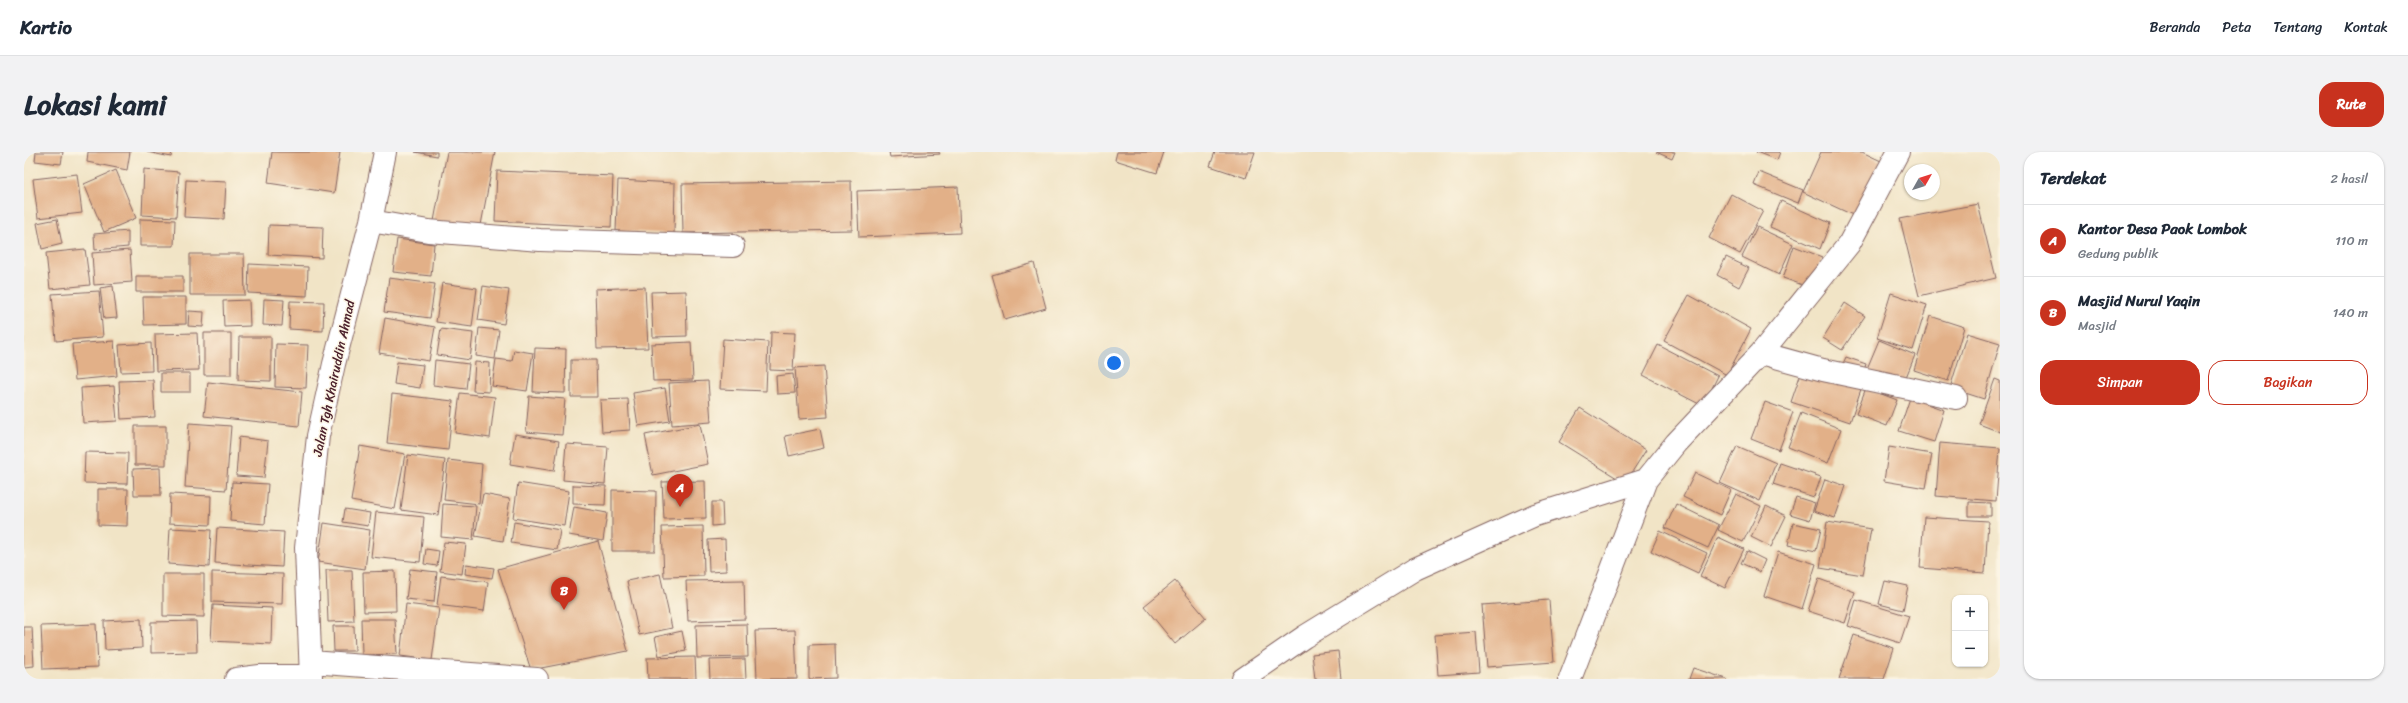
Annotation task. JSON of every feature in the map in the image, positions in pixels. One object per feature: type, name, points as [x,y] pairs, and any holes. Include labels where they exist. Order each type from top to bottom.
[{"type":"street","name":"Jalan Tgh Khairuddin Ahmad","points":[[311,673],[306,548],[318,436],[371,221],[385,152]]},
{"type":"street","points":[[1570,679],[1646,480],[1676,443],[1761,353],[1849,244],[1898,152]]},
{"type":"street","points":[[371,221],[428,231],[540,240],[733,246]]},
{"type":"street","points":[[1761,353],[1830,372],[1956,398]]},
{"type":"street","points":[[1243,679],[1304,637],[1415,569],[1535,516],[1646,480]]},
{"type":"street","points":[[236,679],[311,673],[527,679]]},
{"type":"building","points":[[36,152],[63,152],[61,164],[35,161]]},
{"type":"building","points":[[88,152],[130,152],[127,170],[87,162]]},
{"type":"building","points":[[147,152],[172,152],[171,157]]},
{"type":"building","points":[[272,152],[340,152],[334,193],[268,183]]},
{"type":"building","points":[[415,152],[437,152],[437,156]]},
{"type":"building","points":[[447,152],[495,152],[480,230],[434,221]]},
{"type":"building","points":[[889,152],[939,152],[940,154],[890,157]]},
{"type":"building","points":[[1117,152],[1164,152],[1157,173],[1115,160]]},
{"type":"building","points":[[1215,152],[1255,152],[1246,178],[1210,166]]},
{"type":"building","points":[[1656,152],[1675,152],[1672,159]]},
{"type":"building","points":[[1756,152],[1780,152],[1777,160]]},
{"type":"building","points":[[1821,152],[1862,152],[1881,161],[1855,216],[1803,192]]},
{"type":"building","points":[[144,169],[179,172],[176,217],[142,215]]},
{"type":"building","points":[[116,170],[136,218],[104,232],[84,184]]},
{"type":"building","points":[[497,171],[613,176],[611,227],[495,221]]},
{"type":"building","points":[[1759,172],[1803,190],[1798,203],[1754,185]]},
{"type":"building","points":[[77,174],[82,213],[38,218],[33,179]]},
{"type":"building","points":[[186,180],[226,182],[224,219],[184,217]]},
{"type":"building","points":[[618,180],[675,183],[674,234],[616,231]]},
{"type":"building","points":[[851,181],[852,230],[683,233],[682,184]]},
{"type":"building","points":[[958,187],[960,233],[859,237],[857,191]]},
{"type":"building","points":[[1731,194],[1763,211],[1740,254],[1709,238]]},
{"type":"building","points":[[1781,201],[1830,223],[1820,249],[1770,227]]},
{"type":"building","points":[[1978,204],[1996,278],[1919,296],[1900,219]]},
{"type":"building","points":[[57,219],[62,244],[42,249],[37,223]]},
{"type":"building","points":[[140,219],[175,220],[174,246],[140,246]]},
{"type":"building","points":[[269,225],[323,227],[322,258],[268,255]]},
{"type":"building","points":[[1757,227],[1793,244],[1779,275],[1742,257]]},
{"type":"building","points":[[128,231],[128,247],[95,250],[94,234]]},
{"type":"building","points":[[397,239],[434,244],[431,276],[393,272]]},
{"type":"building","points":[[1794,246],[1822,257],[1811,288],[1783,278]]},
{"type":"building","points":[[85,249],[90,285],[50,289],[46,253]]},
{"type":"building","points":[[130,250],[132,282],[94,285],[92,253]]},
{"type":"building","points":[[190,254],[244,254],[245,295],[190,295]]},
{"type":"building","points":[[1726,257],[1749,268],[1739,287],[1717,275]]},
{"type":"building","points":[[1034,263],[1046,308],[1005,320],[992,275]]},
{"type":"building","points":[[249,264],[308,267],[307,296],[248,293]]},
{"type":"building","points":[[136,276],[183,276],[183,292],[136,292]]},
{"type":"building","points":[[389,278],[435,284],[430,318],[384,312]]},
{"type":"building","points":[[442,283],[477,288],[472,327],[436,322]]},
{"type":"building","points":[[113,286],[117,318],[104,319],[100,288]]},
{"type":"building","points":[[483,286],[509,290],[504,324],[478,320]]},
{"type":"building","points":[[645,287],[648,348],[597,349],[595,289]]},
{"type":"building","points":[[99,291],[103,337],[56,341],[52,294]]},
{"type":"building","points":[[686,291],[687,336],[653,337],[651,292]]},
{"type":"building","points":[[1891,293],[1927,305],[1913,350],[1877,338]]},
{"type":"building","points":[[1689,295],[1751,329],[1727,375],[1664,341]]},
{"type":"building","points":[[143,297],[186,297],[186,324],[144,325]]},
{"type":"building","points":[[264,299],[284,300],[282,326],[263,325]]},
{"type":"building","points":[[249,300],[250,326],[224,327],[223,301]]},
{"type":"building","points":[[290,301],[324,302],[323,331],[289,329]]},
{"type":"building","points":[[1845,303],[1865,316],[1842,350],[1823,338]]},
{"type":"building","points":[[189,311],[204,312],[203,327],[188,326]]},
{"type":"building","points":[[1930,316],[1964,327],[1948,381],[1914,370]]},
{"type":"building","points":[[385,318],[435,327],[429,361],[379,353]]},
{"type":"building","points":[[479,328],[499,330],[495,359],[476,356]]},
{"type":"building","points":[[441,329],[473,333],[470,360],[437,355]]},
{"type":"building","points":[[771,332],[795,333],[793,371],[770,370]]},
{"type":"building","points":[[197,333],[199,370],[156,371],[155,334]]},
{"type":"building","points":[[204,333],[231,333],[231,375],[204,375]]},
{"type":"building","points":[[1967,333],[2000,343],[1984,399],[1950,388]]},
{"type":"building","points":[[239,337],[271,337],[271,381],[238,380]]},
{"type":"building","points":[[723,339],[768,342],[766,391],[720,389]]},
{"type":"building","points":[[1879,340],[1915,355],[1902,387],[1866,371]]},
{"type":"building","points":[[114,341],[117,376],[75,380],[72,344]]},
{"type":"building","points":[[691,342],[693,380],[653,381],[651,344]]},
{"type":"building","points":[[151,343],[152,371],[121,372],[119,345]]},
{"type":"building","points":[[276,344],[308,345],[306,388],[275,387]]},
{"type":"building","points":[[1658,345],[1718,376],[1703,406],[1643,375]]},
{"type":"building","points":[[535,348],[566,349],[565,393],[533,392]]},
{"type":"building","points":[[514,350],[533,353],[527,391],[492,386],[496,359],[512,361]]},
{"type":"building","points":[[1846,357],[1866,364],[1862,376],[1841,368]]},
{"type":"building","points":[[435,360],[469,364],[466,389],[433,385]]},
{"type":"building","points":[[571,360],[596,360],[597,397],[571,397]]},
{"type":"building","points":[[397,362],[423,365],[420,388],[394,384]]},
{"type":"building","points":[[475,362],[490,363],[489,392],[473,391]]},
{"type":"building","points":[[824,366],[828,417],[799,419],[795,368]]},
{"type":"building","points":[[1803,367],[1862,386],[1850,422],[1791,402]]},
{"type":"building","points":[[161,373],[190,373],[190,392],[161,392]]},
{"type":"building","points":[[793,374],[795,393],[777,394],[776,376]]},
{"type":"building","points":[[1995,379],[2000,381],[2000,432],[1979,424]]},
{"type":"building","points":[[153,380],[155,417],[121,419],[119,381]]},
{"type":"building","points":[[708,381],[711,422],[672,425],[669,383]]},
{"type":"building","points":[[208,382],[302,392],[299,426],[204,416]]},
{"type":"building","points":[[114,386],[117,421],[83,423],[81,388]]},
{"type":"building","points":[[665,388],[670,421],[638,426],[633,393]]},
{"type":"building","points":[[1866,388],[1897,400],[1887,426],[1856,414]]},
{"type":"building","points":[[460,393],[495,397],[490,438],[455,433]]},
{"type":"building","points":[[392,394],[453,401],[448,450],[387,443]]},
{"type":"building","points":[[529,396],[565,399],[562,435],[526,432]]},
{"type":"building","points":[[1910,398],[1944,410],[1934,442],[1899,431]]},
{"type":"building","points":[[628,399],[630,430],[602,432],[600,400]]},
{"type":"building","points":[[1765,402],[1793,412],[1779,450],[1751,439]]},
{"type":"building","points":[[1580,408],[1646,450],[1625,483],[1559,442]]},
{"type":"building","points":[[1801,413],[1841,429],[1828,463],[1788,447]]},
{"type":"building","points":[[189,423],[231,426],[226,490],[185,487]]},
{"type":"building","points":[[700,424],[708,464],[653,475],[645,435]]},
{"type":"building","points":[[135,426],[166,426],[166,465],[135,465]]},
{"type":"building","points":[[820,429],[824,448],[789,456],[785,436]]},
{"type":"building","points":[[515,434],[559,441],[554,471],[510,464]]},
{"type":"building","points":[[239,437],[268,441],[264,478],[236,476]]},
{"type":"building","points":[[1940,443],[2000,448],[1996,501],[1936,496]]},
{"type":"building","points":[[566,444],[608,447],[605,484],[563,480]]},
{"type":"building","points":[[360,446],[405,454],[395,509],[351,501]]},
{"type":"building","points":[[1737,446],[1776,463],[1760,501],[1720,483]]},
{"type":"building","points":[[1889,447],[1932,454],[1926,488],[1884,481]]},
{"type":"building","points":[[85,452],[128,453],[127,484],[84,483]]},
{"type":"building","points":[[408,455],[445,460],[438,515],[401,510]]},
{"type":"building","points":[[448,460],[482,464],[479,504],[444,500]]},
{"type":"building","points":[[1780,463],[1821,477],[1814,497],[1773,484]]},
{"type":"building","points":[[160,468],[161,495],[134,495],[133,469]]},
{"type":"building","points":[[1695,473],[1731,490],[1720,515],[1683,497]]},
{"type":"building","points":[[1825,479],[1846,486],[1835,518],[1814,511]]},
{"type":"building","points":[[705,481],[706,518],[664,519],[662,482]]},
{"type":"building","points":[[232,482],[268,484],[265,524],[230,521]]},
{"type":"building","points":[[518,483],[569,491],[564,526],[513,518]]},
{"type":"building","points":[[573,485],[606,486],[605,505],[573,504]]},
{"type":"building","points":[[98,489],[128,489],[127,526],[98,525]]},
{"type":"building","points":[[612,490],[656,491],[655,551],[612,551]]},
{"type":"building","points":[[170,494],[211,496],[210,525],[169,523]]},
{"type":"building","points":[[483,494],[510,499],[503,541],[475,536]]},
{"type":"building","points":[[1736,494],[1761,506],[1743,542],[1718,530]]},
{"type":"building","points":[[1796,497],[1815,503],[1810,520],[1790,514]]},
{"type":"building","points":[[712,502],[722,502],[723,525],[712,526]]},
{"type":"building","points":[[1969,502],[1991,503],[1991,516],[1969,516]]},
{"type":"building","points":[[443,504],[476,506],[473,540],[441,537]]},
{"type":"building","points":[[1676,504],[1719,525],[1708,548],[1665,528]]},
{"type":"building","points":[[1766,506],[1786,516],[1771,547],[1751,537]]},
{"type":"building","points":[[574,507],[607,513],[603,541],[569,535]]},
{"type":"building","points":[[345,509],[370,513],[368,526],[343,522]]},
{"type":"building","points":[[376,512],[424,517],[420,562],[371,557]]},
{"type":"building","points":[[1924,517],[1988,521],[1985,573],[1920,568]]},
{"type":"building","points":[[514,522],[560,530],[557,550],[511,543]]},
{"type":"building","points":[[1827,522],[1871,529],[1863,575],[1820,568]]},
{"type":"building","points":[[324,523],[370,530],[365,569],[318,562]]},
{"type":"building","points":[[1793,523],[1821,529],[1816,551],[1788,545]]},
{"type":"building","points":[[703,526],[704,576],[664,577],[662,527]]},
{"type":"building","points":[[170,528],[211,530],[209,567],[168,564]]},
{"type":"building","points":[[217,528],[284,532],[282,567],[215,563]]},
{"type":"building","points":[[1660,531],[1707,553],[1698,573],[1651,551]]},
{"type":"building","points":[[1718,537],[1744,549],[1725,588],[1700,576]]},
{"type":"building","points":[[725,539],[726,571],[709,572],[708,540]]},
{"type":"building","points":[[598,541],[628,651],[531,670],[498,569]]},
{"type":"building","points":[[444,542],[466,544],[462,574],[440,571]]},
{"type":"building","points":[[426,549],[439,551],[437,566],[424,564]]},
{"type":"building","points":[[1747,551],[1765,560],[1760,572],[1741,563]]},
{"type":"building","points":[[1778,552],[1816,564],[1802,609],[1764,596]]},
{"type":"building","points":[[466,564],[494,568],[492,578],[465,574]]},
{"type":"building","points":[[410,569],[437,572],[434,602],[406,599]]},
{"type":"building","points":[[326,570],[352,570],[354,621],[328,622]]},
{"type":"building","points":[[395,571],[396,611],[364,612],[363,572]]},
{"type":"building","points":[[212,572],[283,574],[282,604],[212,602]]},
{"type":"building","points":[[163,574],[204,574],[204,617],[163,616]]},
{"type":"building","points":[[660,574],[672,628],[639,635],[627,581]]},
{"type":"building","points":[[441,576],[488,582],[484,611],[437,605]]},
{"type":"building","points":[[1819,579],[1855,592],[1845,623],[1808,611]]},
{"type":"building","points":[[744,580],[745,619],[688,621],[686,581]]},
{"type":"building","points":[[1175,581],[1206,618],[1175,644],[1144,606]]},
{"type":"building","points":[[1885,581],[1908,586],[1903,610],[1879,604]]},
{"type":"building","points":[[1549,600],[1554,662],[1487,667],[1482,605]]},
{"type":"building","points":[[1856,600],[1909,616],[1900,643],[1848,626]]},
{"type":"building","points":[[406,604],[439,608],[432,660],[400,656]]},
{"type":"building","points":[[213,605],[272,608],[271,644],[211,641]]},
{"type":"building","points":[[141,619],[142,648],[105,650],[104,621]]},
{"type":"building","points":[[361,619],[395,619],[397,654],[362,655]]},
{"type":"building","points":[[196,621],[197,652],[151,653],[151,622]]},
{"type":"building","points":[[96,624],[98,667],[43,669],[41,626]]},
{"type":"building","points":[[747,624],[748,657],[697,658],[696,625]]},
{"type":"building","points":[[333,626],[354,626],[355,651],[334,651]]},
{"type":"building","points":[[24,627],[32,627],[34,666],[24,667]]},
{"type":"building","points":[[795,630],[797,679],[757,679],[755,631]]},
{"type":"building","points":[[682,631],[686,651],[659,656],[655,637]]},
{"type":"building","points":[[1476,632],[1479,672],[1438,675],[1435,635]]},
{"type":"building","points":[[1854,635],[1894,648],[1884,679],[1839,679]]},
{"type":"building","points":[[835,644],[836,678],[809,679],[809,645]]},
{"type":"building","points":[[1338,651],[1341,679],[1315,679],[1312,654]]},
{"type":"building","points":[[695,657],[696,679],[648,679],[647,658]]},
{"type":"building","points":[[745,659],[746,679],[710,679],[709,660]]},
{"type":"building","points":[[1693,668],[1727,679],[1689,679]]},
{"type":"place","name":"Kantor Desa Paok Lombok","points":[[680,507]]},
{"type":"place","name":"Masjid Nurul Yaqin","points":[[564,610]]}]
